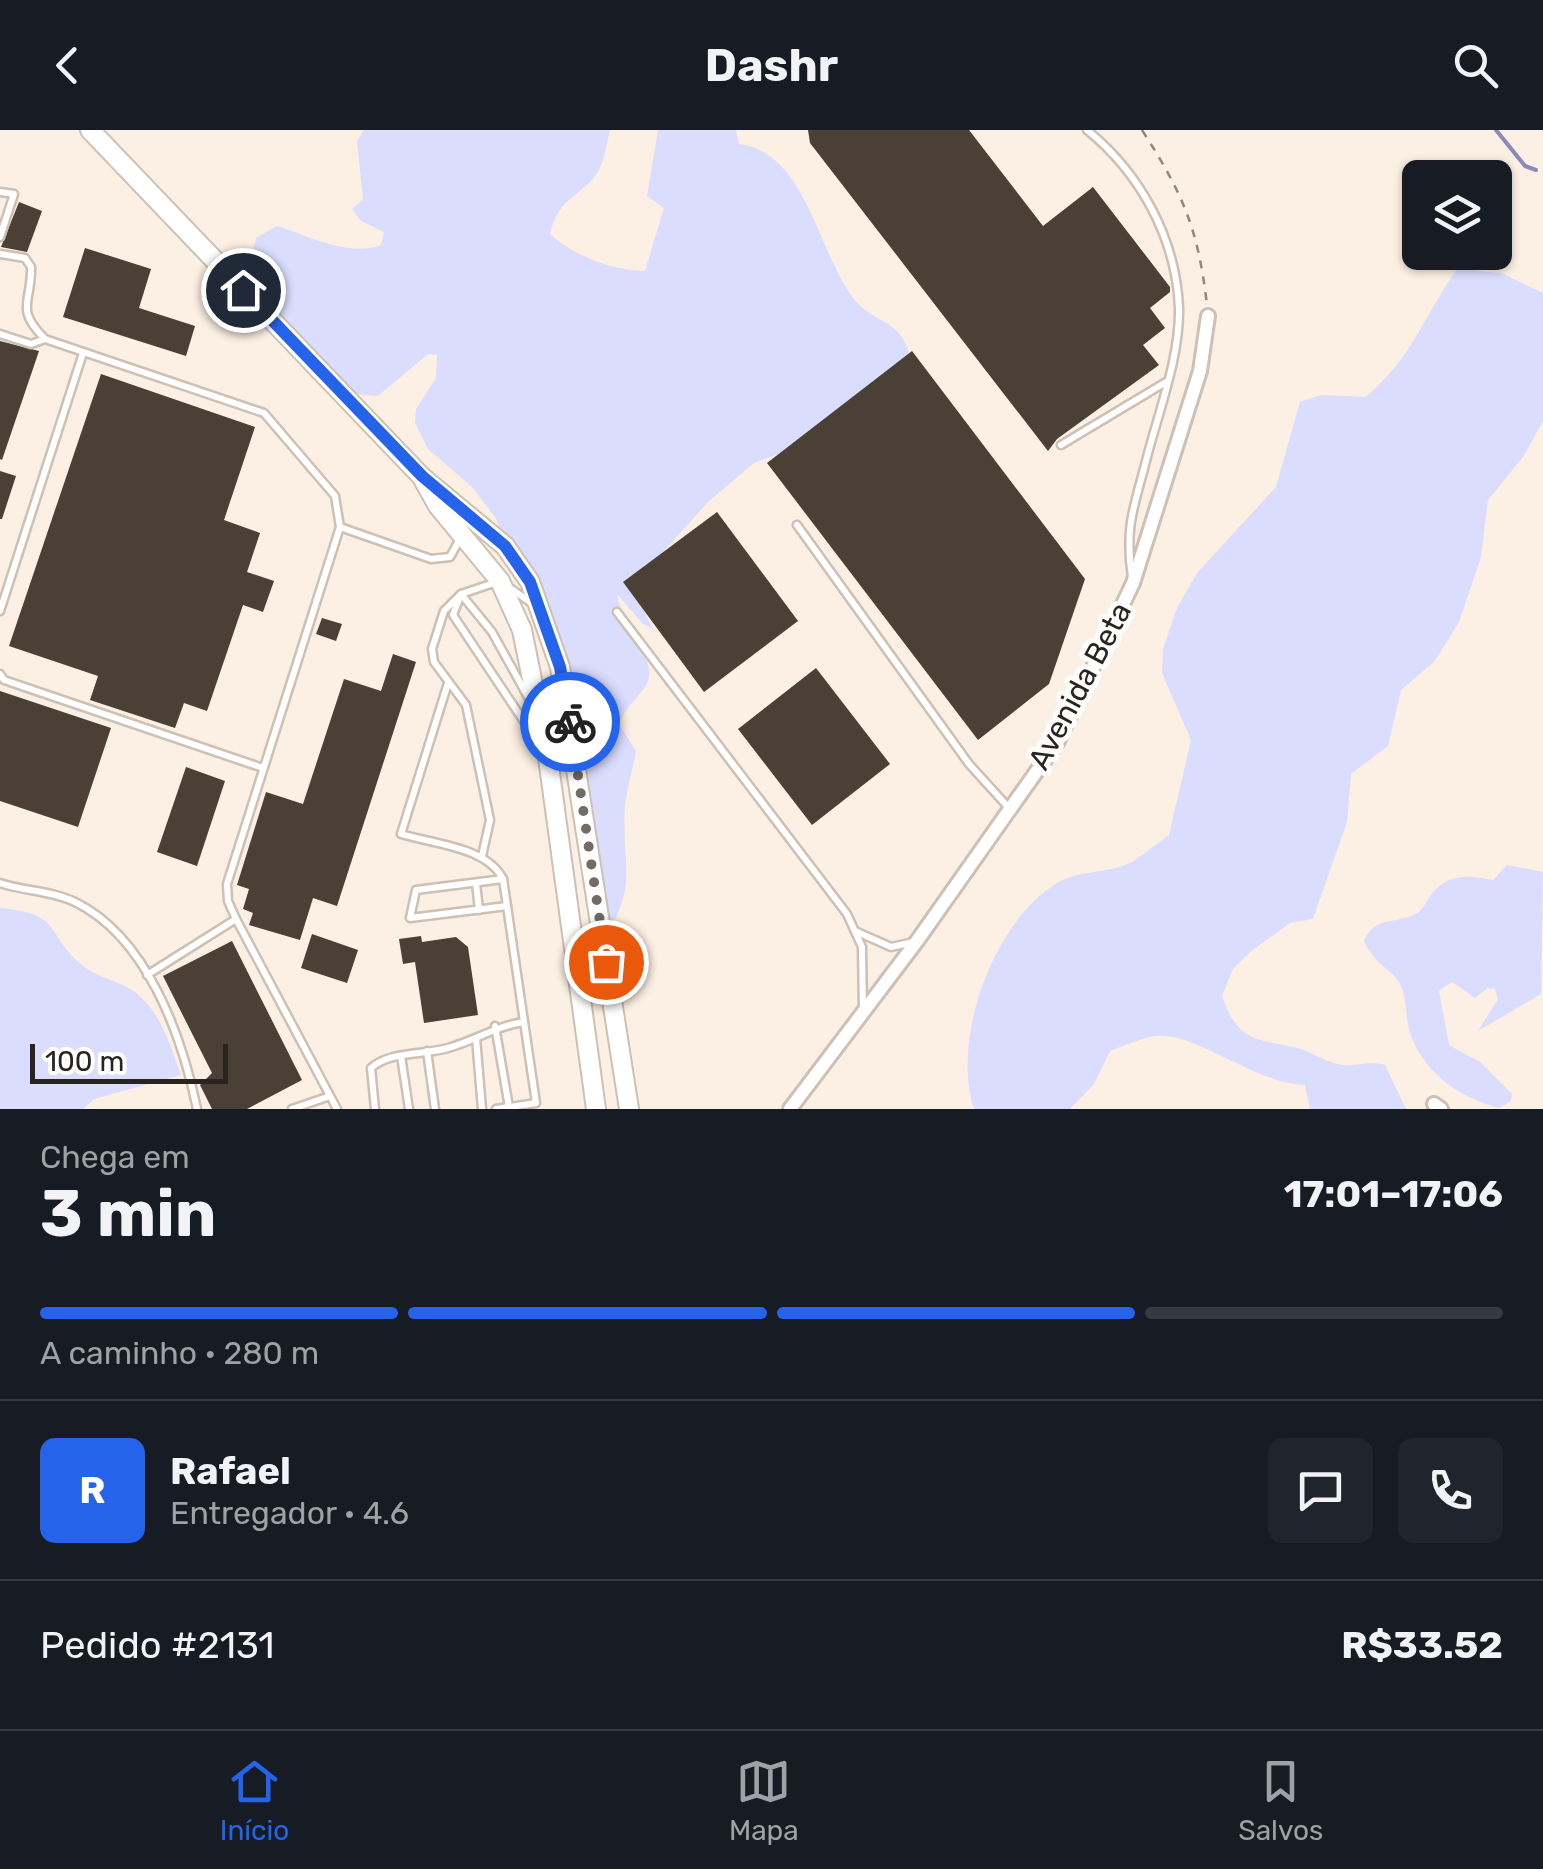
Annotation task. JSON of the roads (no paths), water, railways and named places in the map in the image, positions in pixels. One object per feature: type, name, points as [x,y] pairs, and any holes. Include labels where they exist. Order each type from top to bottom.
[{"type":"main road","points":[[90,130],[422,476],[505,546],[530,582],[550,637],[567,703],[629,1109]]},
{"type":"main road","points":[[422,476],[438,506],[500,581],[522,630],[548,758],[596,1109]]},
{"type":"street","name":"Avenida Beta","points":[[790,1109],[917,941],[1058,741],[1133,583],[1200,370],[1208,316]]},
{"type":"lane","points":[[1086,130],[1114,152],[1161,222],[1179,310],[1166,382],[1126,538],[1133,583]]},
{"type":"lane","points":[[0,192],[14,194],[0,237]]},
{"type":"lane","points":[[0,254],[25,258],[32,274],[24,306],[30,323],[45,340],[264,412],[335,496],[340,527],[228,884],[236,919],[336,1109]]},
{"type":"lane","points":[[0,334],[31,344],[45,340]]},
{"type":"lane","points":[[0,611],[83,353]]},
{"type":"lane","points":[[1062,444],[1166,382]]},
{"type":"lane","points":[[797,525],[968,764],[1010,809]]},
{"type":"lane","points":[[340,527],[431,559],[450,557],[463,534]]},
{"type":"lane","points":[[482,856],[490,820],[488,805],[466,705],[434,662],[434,634],[444,611],[461,594],[500,581],[528,600],[550,637]]},
{"type":"lane","points":[[461,594],[472,602],[492,632],[541,720]]},
{"type":"lane","points":[[461,594],[453,616],[548,758]]},
{"type":"lane","points":[[618,612],[847,914],[862,947],[863,1014]]},
{"type":"lane","points":[[0,674],[4,680],[264,768]]},
{"type":"lane","points":[[448,683],[401,834],[482,856],[496,866],[503,880],[536,1103],[496,1109]]},
{"type":"lane","points":[[503,880],[416,890],[410,918],[507,906]]},
{"type":"lane","points":[[476,882],[480,910]]},
{"type":"lane","points":[[0,883],[71,900],[98,915],[124,940],[175,1031],[197,1109]]},
{"type":"lane","points":[[147,975],[236,919]]},
{"type":"lane","points":[[854,930],[891,947],[917,941]]},
{"type":"lane","points":[[375,1109],[371,1068],[380,1060],[476,1038],[494,1026],[524,1022]]},
{"type":"lane","points":[[494,1026],[510,1107]]},
{"type":"lane","points":[[476,1038],[482,1109]]},
{"type":"lane","points":[[427,1051],[435,1109]]},
{"type":"lane","points":[[401,1056],[409,1109]]},
{"type":"lane","points":[[292,1109],[330,1096]]},
{"type":"waterway","points":[[1496,130],[1525,166],[1536,170]]}]
